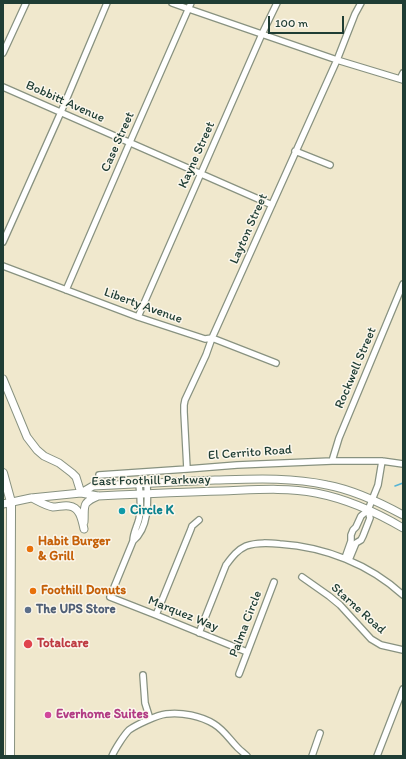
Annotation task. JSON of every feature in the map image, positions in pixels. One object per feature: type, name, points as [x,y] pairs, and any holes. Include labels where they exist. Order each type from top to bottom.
[{"type":"highway","points":[[3,473],[7,503],[10,756]]},
{"type":"main road","points":[[3,379],[28,437],[40,453],[72,472],[76,477],[80,493],[31,498],[7,503]]},
{"type":"main road","name":"East Foothill Parkway","points":[[80,493],[93,486],[247,479],[293,480],[328,485],[359,494],[403,515]]},
{"type":"main road","name":"East Foothill Parkway","points":[[80,493],[98,496],[247,490],[286,490],[305,492],[325,495],[356,505],[378,514],[403,528]]},
{"type":"main road","points":[[31,498],[51,507],[68,505],[73,507],[80,514],[84,529],[86,503],[98,496]]},
{"type":"street","points":[[3,53],[26,3]]},
{"type":"street","points":[[3,242],[61,112],[107,3]]},
{"type":"street","points":[[172,3],[337,60],[402,79],[403,73]]},
{"type":"street","name":"Case Street","points":[[66,290],[191,3]]},
{"type":"street","name":"Kayne Street","points":[[138,317],[277,3]]},
{"type":"street","name":"Layton Street","points":[[187,469],[184,412],[185,400],[361,3]]},
{"type":"street","name":"Bobbitt Avenue","points":[[3,87],[272,205]]},
{"type":"street","points":[[296,150],[330,165]]},
{"type":"street","name":"Liberty Avenue","points":[[3,266],[138,317],[205,339],[212,338],[276,363]]},
{"type":"street","name":"Rockwell Street","points":[[332,460],[339,438],[403,284]]},
{"type":"street","name":"El Cerrito Road","points":[[99,475],[332,460],[382,461],[403,464]]},
{"type":"street","points":[[354,542],[351,538],[353,530],[361,516],[368,510],[378,485],[382,461]]},
{"type":"street","points":[[143,484],[144,494]]},
{"type":"street","name":"Marquez Way","points":[[144,494],[147,509],[143,524],[138,537],[133,541],[110,597],[156,614],[247,652]]},
{"type":"street","points":[[354,542],[361,540],[363,536],[370,518],[368,510]]},
{"type":"street","points":[[156,614],[192,526],[199,520]]},
{"type":"street","points":[[347,559],[354,542]]},
{"type":"street","points":[[200,633],[226,565],[232,556],[252,544],[264,543],[312,548],[347,559],[364,566],[391,584],[403,595]]},
{"type":"street","name":"Starne Road","points":[[302,577],[329,596],[371,639],[381,645],[403,650]]},
{"type":"street","name":"Palma Circle","points":[[239,674],[274,582]]},
{"type":"street","points":[[143,675],[145,703],[150,719]]},
{"type":"street","points":[[377,756],[403,689]]},
{"type":"street","points":[[112,756],[128,731],[150,719],[165,714],[182,714],[200,718],[215,724],[227,734],[238,749],[248,756]]},
{"type":"street","points":[[312,756],[320,733]]},
{"type":"waterway","points":[[395,486],[403,483]]},
{"type":"place","name":"Circle K","points":[[122,511]]},
{"type":"place","name":"Habit Burger & Grill","points":[[30,549]]},
{"type":"place","name":"Foothill Donuts","points":[[33,591]]},
{"type":"place","name":"The UPS Store","points":[[28,610]]},
{"type":"place","name":"Totalcare","points":[[28,644]]},
{"type":"place","name":"Everhome Suites","points":[[48,715]]}]
